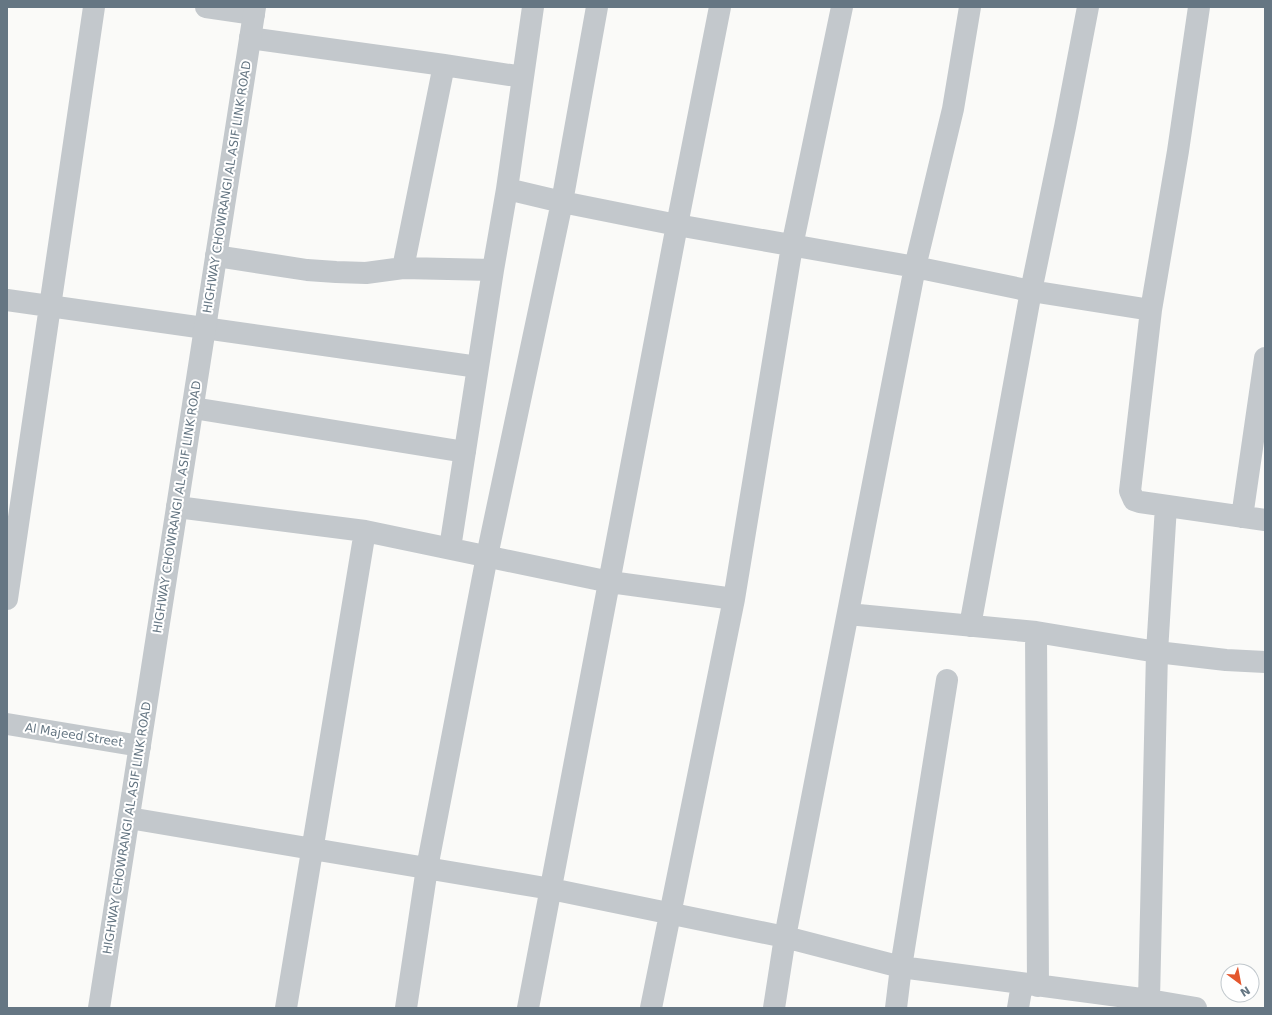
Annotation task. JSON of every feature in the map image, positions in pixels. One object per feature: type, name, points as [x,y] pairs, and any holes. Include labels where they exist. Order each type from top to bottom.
[{"type":"street","points":[[7,599],[94,7]]},
{"type":"street","points":[[206,7],[255,10]]},
{"type":"street","points":[[450,548],[507,189],[533,7]]},
{"type":"street","points":[[406,1008],[427,868],[487,556],[562,202],[597,7]]},
{"type":"street","points":[[528,1008],[720,7]]},
{"type":"street","points":[[651,1008],[734,599],[792,246],[842,7]]},
{"type":"street","points":[[774,1008],[785,937],[915,267],[953,109],[970,7]]},
{"type":"street","points":[[970,626],[1030,291],[1065,127],[1088,7]]},
{"type":"street","points":[[1199,7],[1178,151],[1150,310],[1130,491],[1134,500],[1140,502],[1265,520]]},
{"type":"street","name":"HIGHWAY CHOWRANGI AL ASIF LINK ROAD","points":[[99,1008],[255,10]]},
{"type":"street","points":[[250,38],[523,77]]},
{"type":"street","points":[[403,268],[444,65]]},
{"type":"street","points":[[507,189],[562,202],[677,225],[915,267],[1030,291],[1150,310]]},
{"type":"street","points":[[216,256],[307,270],[336,272],[366,272],[403,268],[493,270]]},
{"type":"street","points":[[7,300],[478,367]]},
{"type":"street","points":[[1242,517],[1265,358]]},
{"type":"street","points":[[193,408],[465,452]]},
{"type":"street","points":[[177,506],[365,531],[610,582],[734,599]]},
{"type":"street","points":[[1149,1000],[1157,652],[1166,506]]},
{"type":"street","points":[[286,1008],[365,531]]},
{"type":"street","points":[[848,614],[1036,632],[1157,652],[1226,660],[1265,662]]},
{"type":"street","points":[[1018,1008],[1030,985],[1036,632]]},
{"type":"street","points":[[896,1008],[901,967],[947,680]]},
{"type":"street","name":"Al Majeed Street","points":[[7,724],[140,746]]},
{"type":"street","points":[[129,818],[551,889],[785,937],[901,967],[1149,1000],[1193,1008]]}]
